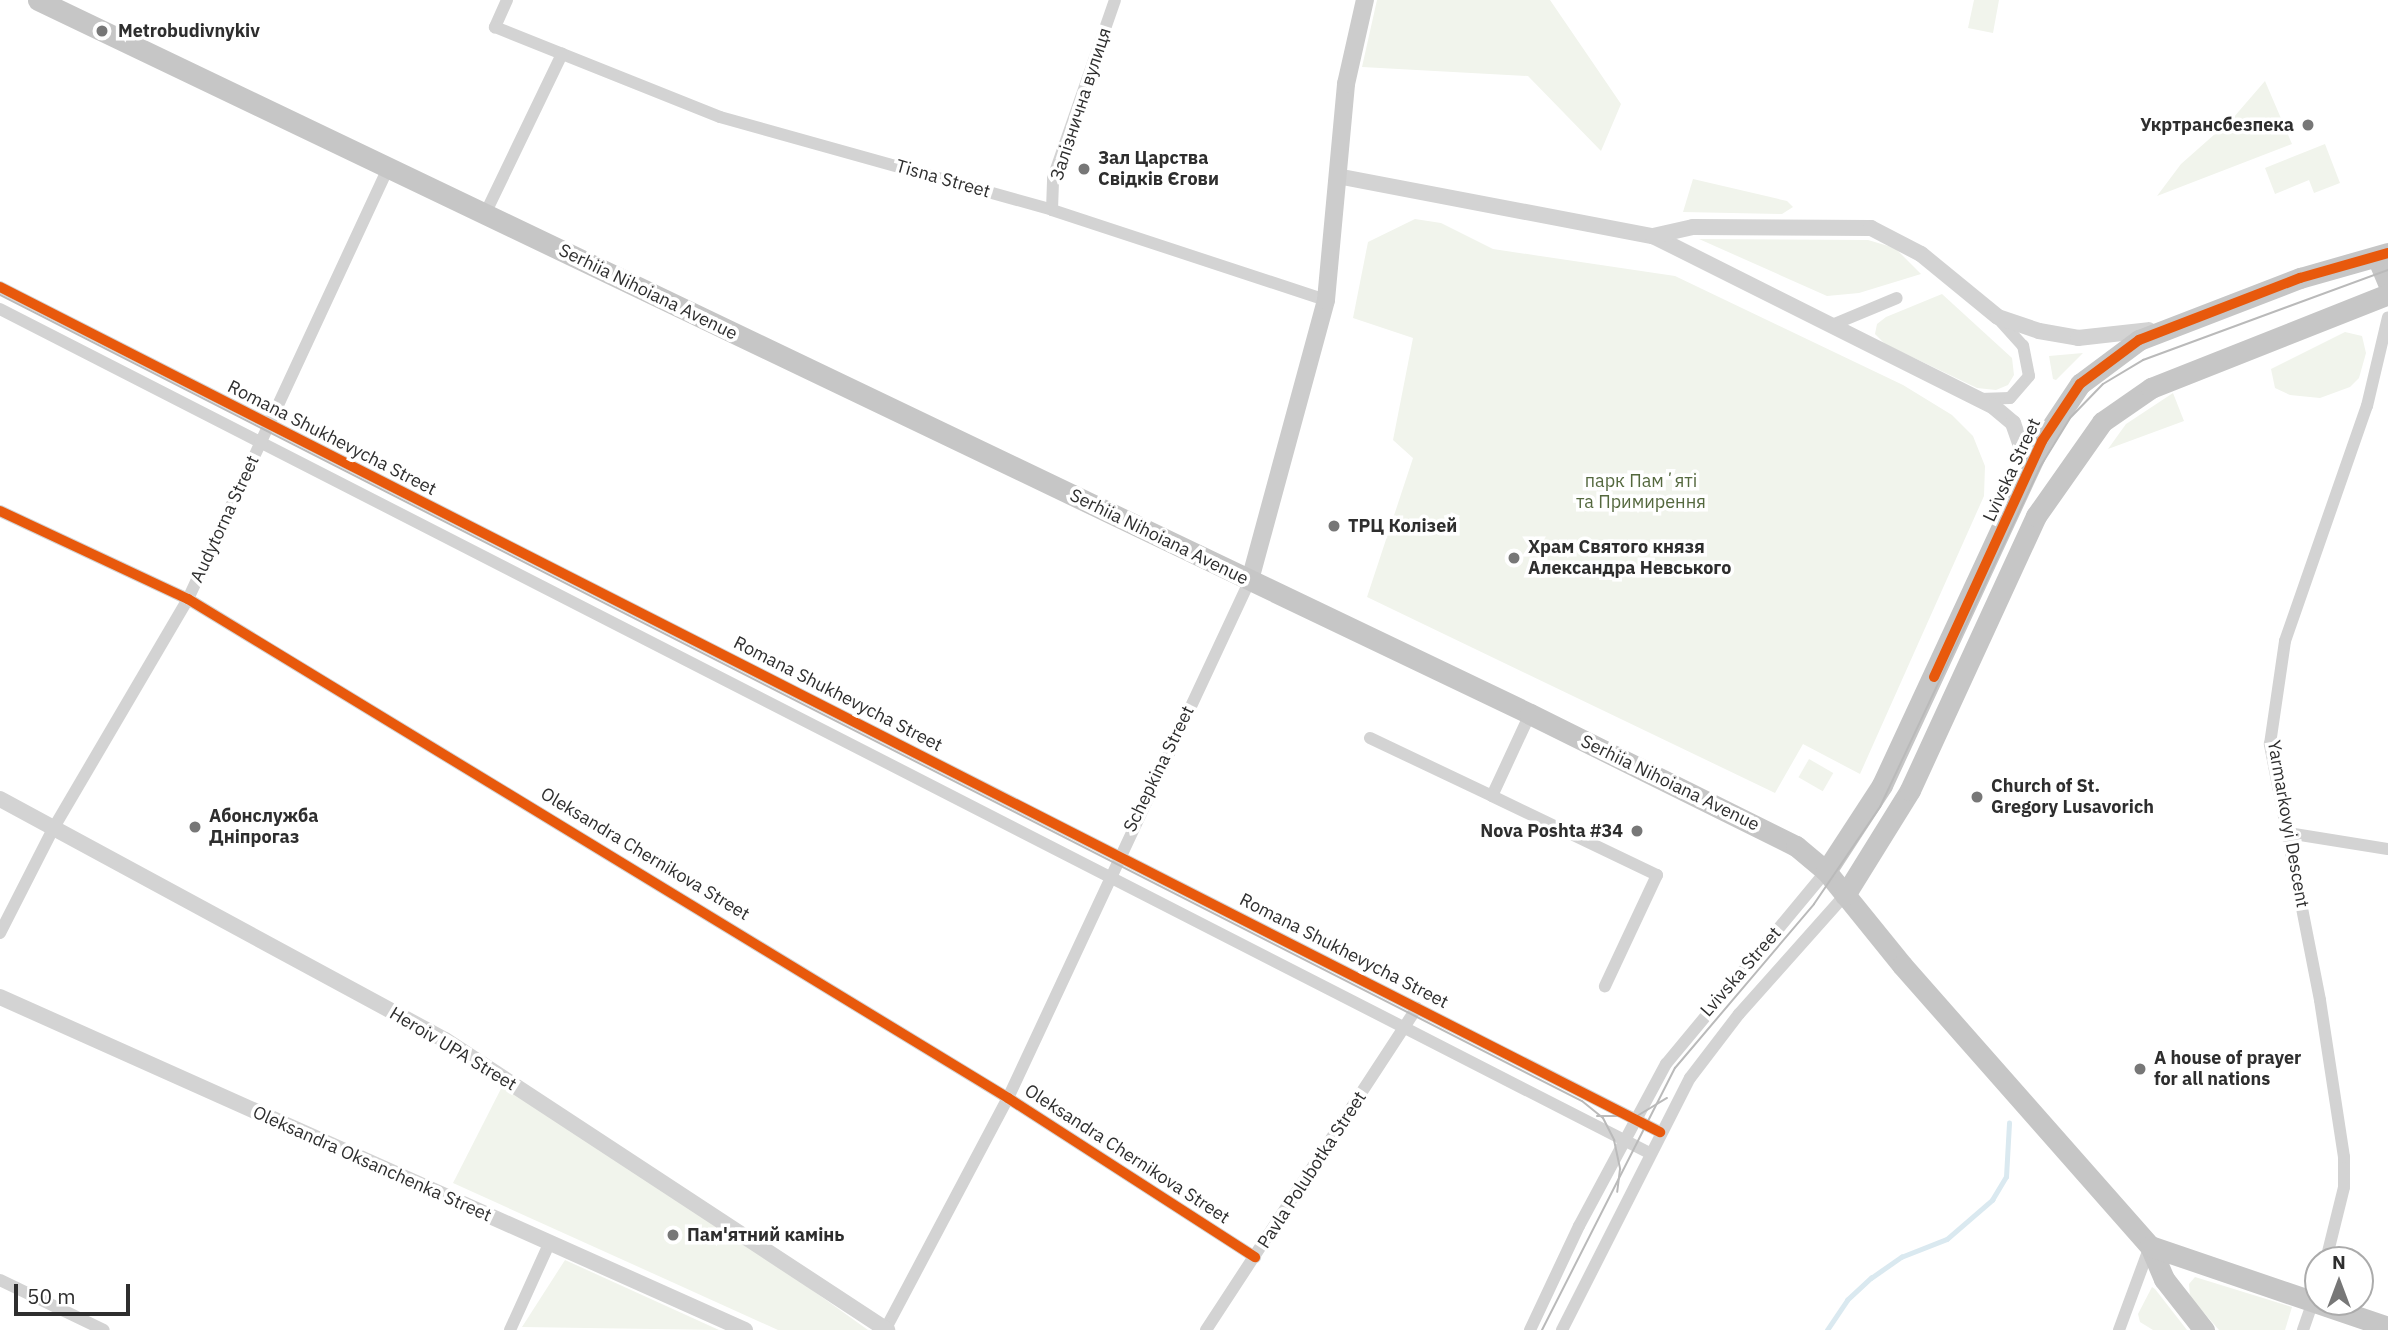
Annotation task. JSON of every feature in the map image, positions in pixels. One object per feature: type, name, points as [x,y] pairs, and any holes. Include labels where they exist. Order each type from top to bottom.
[{"type":"main road","name":"Serhiia Nihoiana Avenue","points":[[38,0],[1530,714],[1778,836],[1826,871],[2150,1246]]},
{"type":"main road","name":"Schepkina Street","points":[[1251,580],[1326,300],[1346,84],[1366,0]]},
{"type":"main road","points":[[2383,255],[2388,283]]},
{"type":"main road","name":"Lvivska Street","points":[[1826,871],[1882,785],[2029,469],[2054,419],[2080,384],[2140,340],[2300,278],[2383,255]]},
{"type":"main road","name":"Lvivska Street","points":[[1845,895],[1910,790],[2036,516],[2087,438],[2116,410],[2151,388],[2388,294]]},
{"type":"main road","points":[[2013,506],[2036,516]]},
{"type":"main road","points":[[2150,1246],[2304,1291]]},
{"type":"main road","points":[[2150,1246],[2164,1279],[2204,1330]]},
{"type":"main road","points":[[2364,1316],[2388,1327]]},
{"type":"street","name":"Tisna Street","points":[[507,0],[495,27],[720,117],[1052,209],[1326,300]]},
{"type":"street","name":"Залізнична вулиця","points":[[1052,209],[1053,178],[1115,0]]},
{"type":"street","points":[[485,214],[562,54]]},
{"type":"street","name":"Audytorna Street","points":[[0,933],[53,829],[188,599],[388,168]]},
{"type":"street","points":[[1337,176],[1653,236],[1980,399],[2013,423],[2029,469]]},
{"type":"street","points":[[1653,236],[1693,227],[1871,228],[1921,254],[1998,317],[2023,346],[2029,376],[2010,398],[1980,399]]},
{"type":"street","name":"Romana Shukhevycha Street","points":[[0,287],[1660,1132]]},
{"type":"street","points":[[1832,325],[1897,299]]},
{"type":"street","name":"Romana Shukhevycha Street","points":[[0,309],[1406,1026],[1649,1153]]},
{"type":"street","points":[[1998,317],[2039,331],[2078,338],[2176,325]]},
{"type":"street","name":"Yarmarkovyi Descent","points":[[2329,1246],[2344,1187],[2344,1157],[2288,832],[2270,744],[2279,665],[2367,406],[2388,317]]},
{"type":"street","name":"Oleksandra Chernikova Street","points":[[0,511],[188,599],[1008,1098],[1255,1257]]},
{"type":"street","name":"Schepkina Street","points":[[886,1330],[1008,1098],[1109,874],[1251,580]]},
{"type":"street","points":[[1492,796],[1530,714]]},
{"type":"street","points":[[1370,738],[1657,875],[1605,986]]},
{"type":"street","name":"Heroiv UPA Street","points":[[0,799],[445,1040],[886,1330]]},
{"type":"street","points":[[2288,832],[2388,849]]},
{"type":"street","name":"Lvivska Street","points":[[1530,1330],[1624,1140],[1666,1064],[1702,1017],[1826,871]]},
{"type":"street","name":"Lvivska Street","points":[[1562,1330],[1649,1153],[1690,1078],[1724,1033],[1845,895]]},
{"type":"street","name":"Oleksandra Oksanchenka Street","points":[[0,997],[745,1330]]},
{"type":"street","name":"Pavla Polubotka Street","points":[[1206,1330],[1417,1008]]},
{"type":"street","points":[[510,1330],[550,1242]]},
{"type":"street","points":[[2122,1329],[2150,1246]]},
{"type":"street","points":[[0,1280],[104,1330]]},
{"type":"green space","points":[[1377,0],[1550,0],[1621,104],[1601,151],[1528,76],[1362,67]]},
{"type":"green space","points":[[1974,0],[1999,0],[1993,33],[1968,28]]},
{"type":"green space","points":[[2265,81],[2292,144],[2157,196],[2181,164],[2233,118]]},
{"type":"green space","points":[[2325,144],[2340,183],[2314,193],[2309,180],[2275,194],[2265,168]]},
{"type":"green space","points":[[1693,179],[1787,201],[1793,207],[1782,214],[1683,212]]},
{"type":"green space","name":"парк Памʼяті та Примирення","points":[[1415,219],[1441,223],[1493,249],[1675,276],[1903,385],[1952,415],[1973,436],[1985,466],[1984,496],[1860,774],[1803,744],[1775,793],[1367,597],[1413,458],[1393,440],[1413,338],[1353,318],[1368,242]]},
{"type":"green space","points":[[1699,239],[1868,240],[1895,248],[1921,274],[1859,293],[1827,296]]},
{"type":"green space","points":[[1942,294],[2012,358],[2014,375],[2008,385],[1996,390],[1977,388],[1885,344],[1875,334],[1877,324],[1886,317]]},
{"type":"green space","points":[[2345,332],[2362,336],[2366,353],[2359,378],[2350,387],[2320,398],[2290,395],[2275,388],[2271,369]]},
{"type":"green space","points":[[2083,353],[2056,380],[2053,379],[2049,356]]},
{"type":"green space","points":[[2173,393],[2184,421],[2108,449],[2126,424]]},
{"type":"green space","points":[[1809,759],[1833,773],[1823,791],[1798,777]]},
{"type":"green space","points":[[509,1073],[868,1330],[778,1330],[453,1183]]},
{"type":"green space","points":[[565,1260],[719,1330],[522,1327]]},
{"type":"green space","points":[[2195,1277],[2292,1307],[2285,1330],[2219,1330],[2190,1297],[2189,1284]]},
{"type":"green space","points":[[2152,1287],[2187,1330],[2153,1330],[2140,1322],[2138,1314]]},
{"type":"waterway","points":[[1827,1330],[1847,1300],[1871,1278],[1901,1257],[1947,1239],[1992,1200],[2006,1177],[2009,1123]]},
{"type":"tram line","points":[[1542,1330],[1675,1068],[1814,904],[1880,807],[2040,467],[2070,418],[2103,384],[2143,360],[2388,270]]},
{"type":"tram line","points":[[0,295],[1582,1101],[1603,1118],[1614,1140],[1620,1169],[1617,1192]]},
{"type":"tram line","points":[[1597,1116],[1637,1116],[1667,1098]]},
{"type":"cycle path","points":[[1934,677],[2042,441],[2080,384],[2139,340],[2300,278],[2388,253]]},
{"type":"cycle path","points":[[0,287],[1660,1132]]},
{"type":"cycle path","points":[[0,511],[188,599],[1008,1098],[1255,1257]]},
{"type":"place","name":"Metrobudivnykiv","points":[[102,31]]},
{"type":"place","name":"Укртрансбезпека","points":[[2308,125]]},
{"type":"place","name":"Зал Царства Свідків Єгови","points":[[1084,169]]},
{"type":"place","name":"ТРЦ Колізей","points":[[1334,526]]},
{"type":"place","name":"Храм Святого князя Александра Невського","points":[[1514,558]]},
{"type":"place","name":"Church of St. Gregory Lusavorich","points":[[1977,797]]},
{"type":"place","name":"Абонслужба Дніпрогаз","points":[[195,827]]},
{"type":"place","name":"Nova Poshta #34","points":[[1637,831]]},
{"type":"place","name":"A house of prayer for all nations","points":[[2140,1069]]},
{"type":"place","name":"Пам'ятний камінь","points":[[673,1235]]}]
